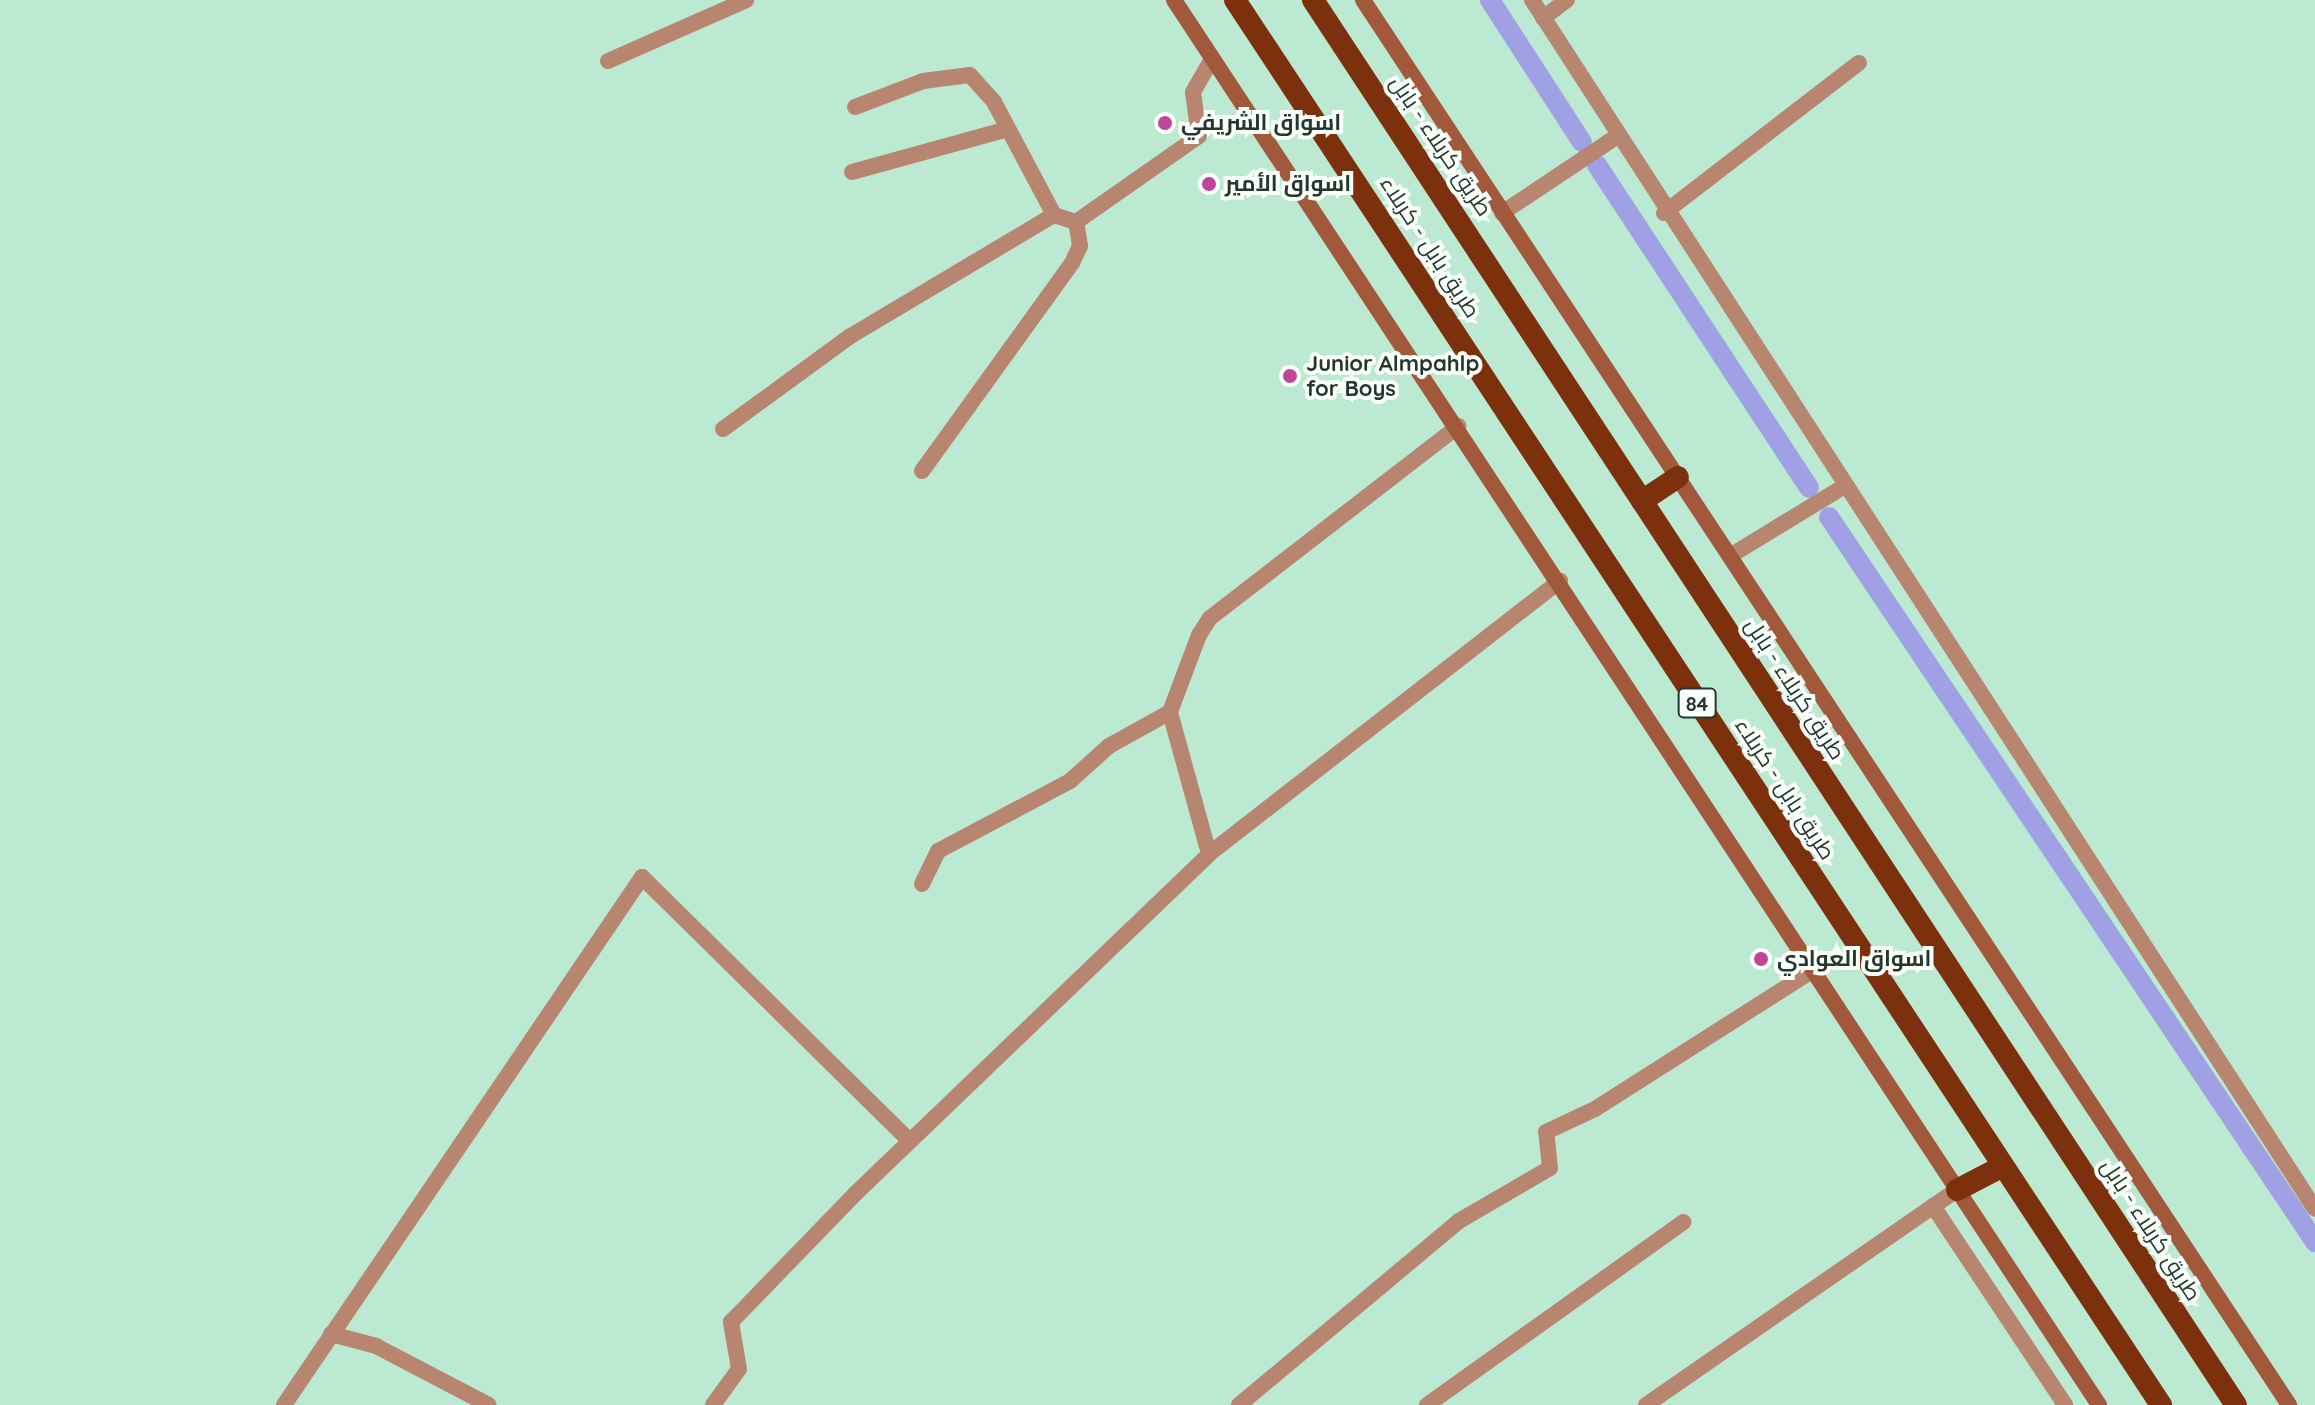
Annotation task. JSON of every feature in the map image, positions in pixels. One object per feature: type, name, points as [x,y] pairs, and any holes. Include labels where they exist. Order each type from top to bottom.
[{"type":"highway","name":"طريق بابل - كربلاء","points":[[1235,0],[2161,1405]]},
{"type":"highway","name":"طريق كربلاء - بابل","points":[[1313,0],[2236,1405]]},
{"type":"highway","points":[[1642,501],[1678,477]]},
{"type":"highway","points":[[1957,1190],[2003,1166]]},
{"type":"main road","points":[[1174,0],[1458,426],[2099,1405]]},
{"type":"main road","points":[[1363,0],[2289,1405]]},
{"type":"street","points":[[608,61],[746,0]]},
{"type":"street","points":[[1532,0],[1664,213],[2315,1209]]},
{"type":"street","points":[[1543,18],[1567,0]]},
{"type":"street","points":[[1076,222],[1199,136],[1193,92],[1212,59]]},
{"type":"street","points":[[1664,213],[1859,63]]},
{"type":"street","points":[[855,107],[923,81],[970,75],[994,102],[1004,130],[1054,215],[1076,222]]},
{"type":"street","points":[[852,172],[1004,130]]},
{"type":"street","points":[[1502,213],[1616,137]]},
{"type":"street","points":[[723,429],[849,337],[1054,215]]},
{"type":"street","points":[[922,471],[1072,263],[1080,246],[1076,222]]},
{"type":"street","points":[[922,884],[938,851],[1070,781],[1109,746],[1170,712],[1210,618],[1458,426]]},
{"type":"street","points":[[1730,556],[1843,487]]},
{"type":"street","points":[[713,1405],[739,1369],[731,1322],[910,1141],[1209,854],[1560,581]]},
{"type":"street","points":[[1170,712],[1209,854]]},
{"type":"street","points":[[284,1405],[642,877],[910,1141]]},
{"type":"street","points":[[1239,1405],[1459,1221],[1550,1168],[1546,1132],[1595,1109],[1812,971]]},
{"type":"street","points":[[1646,1405],[1957,1190]]},
{"type":"street","points":[[1933,1206],[2065,1405]]},
{"type":"street","points":[[1427,1405],[1684,1222]]},
{"type":"street","points":[[331,1334],[376,1346],[489,1405]]},
{"type":"waterway","points":[[1490,0],[1582,142]]},
{"type":"waterway","points":[[1597,165],[1809,488]]},
{"type":"waterway","points":[[1829,517],[2315,1242]]},
{"type":"place","name":"اسواق الشريفي","points":[[1165,123]]},
{"type":"place","name":"اسواق الأمير","points":[[1209,184]]},
{"type":"place","name":"Junior Almpahlp for Boys","points":[[1290,376]]},
{"type":"place","name":"اسواق العوادي","points":[[1761,959]]}]
